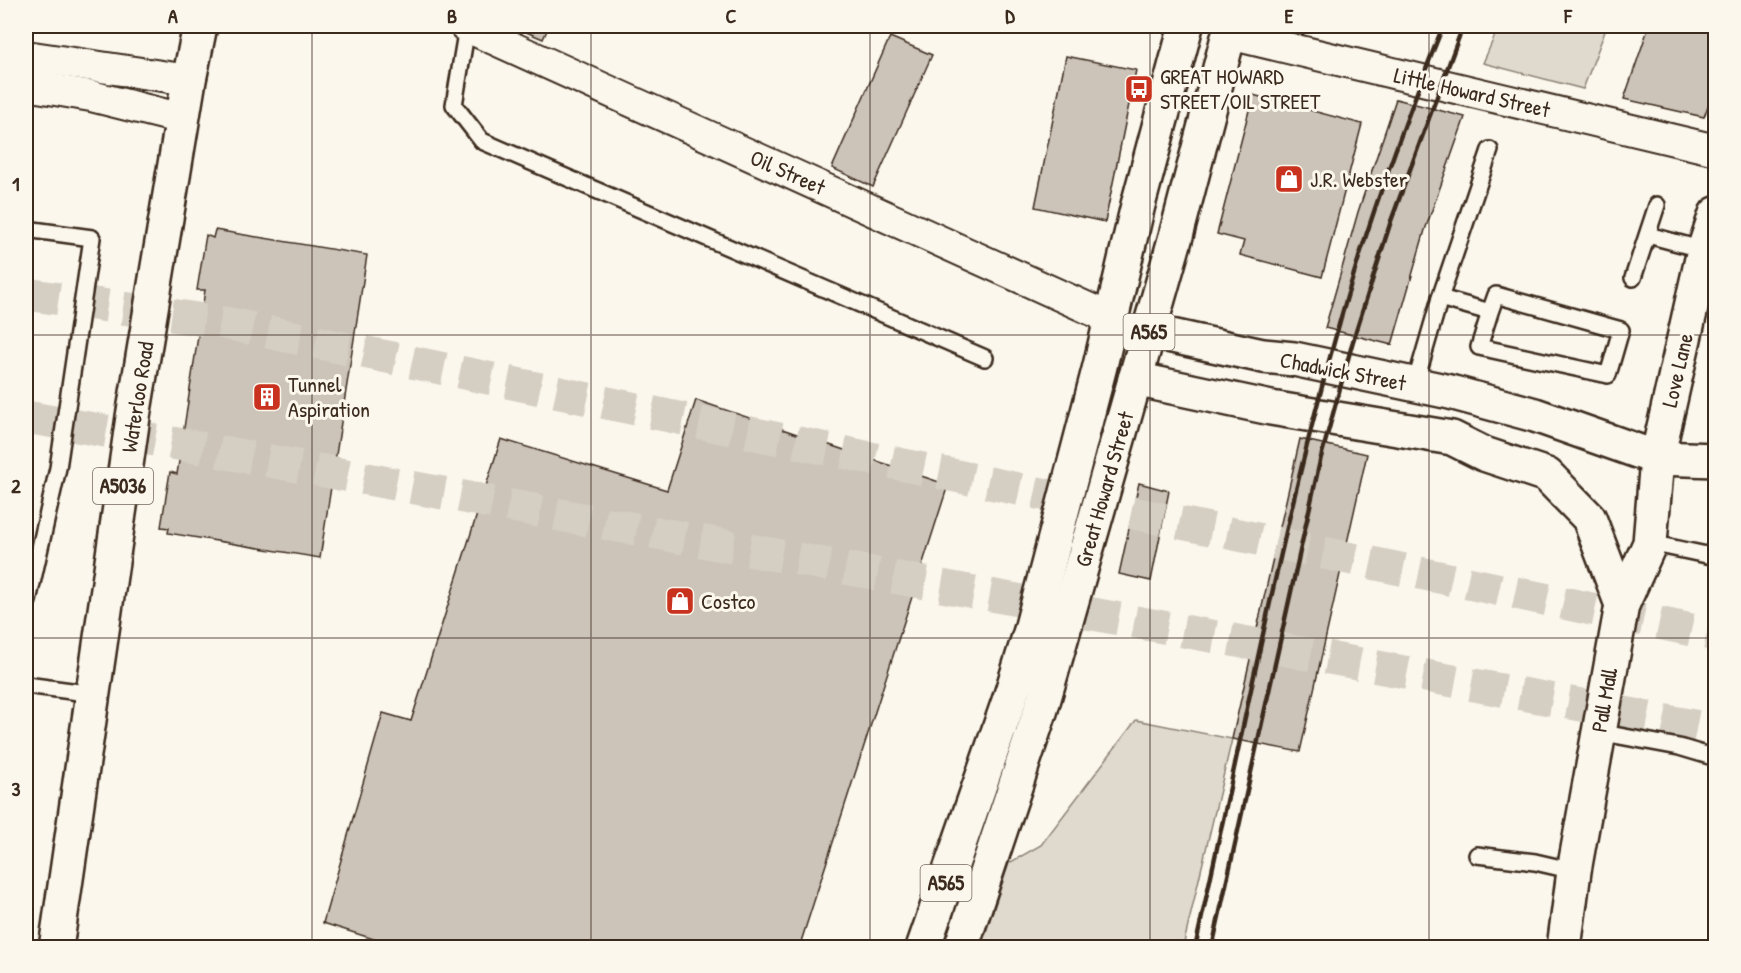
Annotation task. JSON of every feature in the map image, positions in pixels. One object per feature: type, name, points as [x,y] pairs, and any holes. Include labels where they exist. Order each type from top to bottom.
[{"type":"main road","name":"Waterloo Road","points":[[56,948],[133,417],[200,26]]},
{"type":"main road","name":"Great Howard Street","points":[[923,948],[1010,698],[1031,630],[1112,319],[1138,205],[1186,26]]},
{"type":"main road","name":"Great Howard Street","points":[[961,948],[1041,709],[1149,331],[1230,29]]},
{"type":"main road","name":"Love Lane","points":[[1657,458],[1704,250],[1716,214]]},
{"type":"main road","name":"Chadwick Street","points":[[1149,331],[1263,356],[1294,359],[1415,384],[1535,415],[1657,458],[1716,460]]},
{"type":"main road","name":"Chadwick Street","points":[[1135,379],[1271,408],[1452,438],[1484,454],[1547,475],[1590,518],[1622,606]]},
{"type":"main road","name":"Chadwick Street","points":[[1452,438],[1535,415]]},
{"type":"main road","name":"Pall Mall","points":[[1564,948],[1574,871],[1622,606],[1650,543],[1657,458]]},
{"type":"street","name":"Oil Street","points":[[466,26],[1112,319]]},
{"type":"street","name":"Little Howard Street","points":[[1230,29],[1716,150]]},
{"type":"street","points":[[26,56],[189,80]]},
{"type":"street","points":[[26,85],[91,96],[183,119]]},
{"type":"lane","points":[[466,26],[454,105],[482,141],[985,358]]},
{"type":"lane","points":[[1415,384],[1440,298],[1490,150]]},
{"type":"lane","points":[[1633,278],[1657,205]]},
{"type":"lane","points":[[26,229],[92,238],[58,468],[28,601],[26,601]]},
{"type":"lane","points":[[1648,235],[1704,250]]},
{"type":"lane","points":[[1496,295],[1621,330],[1608,375],[1479,347],[1490,312],[1496,295]]},
{"type":"lane","points":[[1440,298],[1490,312]]},
{"type":"lane","points":[[1650,543],[1716,557]]},
{"type":"lane","points":[[26,685],[94,694]]},
{"type":"lane","points":[[1599,732],[1649,740],[1716,758]]},
{"type":"lane","points":[[1477,855],[1535,862],[1574,871]]},
{"type":"shaded area","points":[[1499,26],[1607,26],[1583,89],[1483,63]]},
{"type":"shaded area","points":[[1136,720],[1232,739],[1183,947],[981,947],[1009,863],[1041,845]]},
{"type":"building","points":[[512,26],[549,26],[543,39]]},
{"type":"building","points":[[1649,26],[1716,26],[1716,84],[1704,117],[1624,99]]},
{"type":"building","points":[[890,37],[932,55],[873,187],[832,168]]},
{"type":"building","points":[[1066,56],[1136,70],[1105,222],[1035,207]]},
{"type":"building","name":"J.R. Webster","points":[[1253,95],[1362,124],[1322,277],[1240,255],[1244,241],[1217,234]]},
{"type":"building","points":[[1396,99],[1465,117],[1425,230],[1392,345],[1325,328],[1358,212]]},
{"type":"building","name":"Tunnel Aspiration","points":[[215,230],[367,255],[320,558],[168,533],[169,528],[161,527],[170,472],[177,474],[205,290],[197,290],[206,235],[213,238]]},
{"type":"building","name":"Costco","points":[[696,400],[948,485],[799,948],[402,948],[323,923],[383,713],[411,721],[501,439],[667,490]]},
{"type":"building","points":[[1300,439],[1367,454],[1300,752],[1232,739]]},
{"type":"building","points":[[1139,483],[1169,491],[1151,581],[1119,574]]},
{"type":"tunnel","points":[[26,294],[225,323],[1716,635]]},
{"type":"tunnel","points":[[26,417],[1716,730]]},
{"type":"railway","points":[[1195,948],[1278,566],[1335,339],[1384,181],[1443,26]]},
{"type":"railway","points":[[1212,948],[1320,461],[1353,341],[1391,221],[1463,26]]},
{"type":"place","name":"GREAT HOWARD STREET/OIL STREET","points":[[1139,89]]},
{"type":"place","name":"J.R. Webster","points":[[1289,179]]},
{"type":"place","name":"Tunnel Aspiration","points":[[267,397]]},
{"type":"place","name":"Costco","points":[[680,601]]}]
